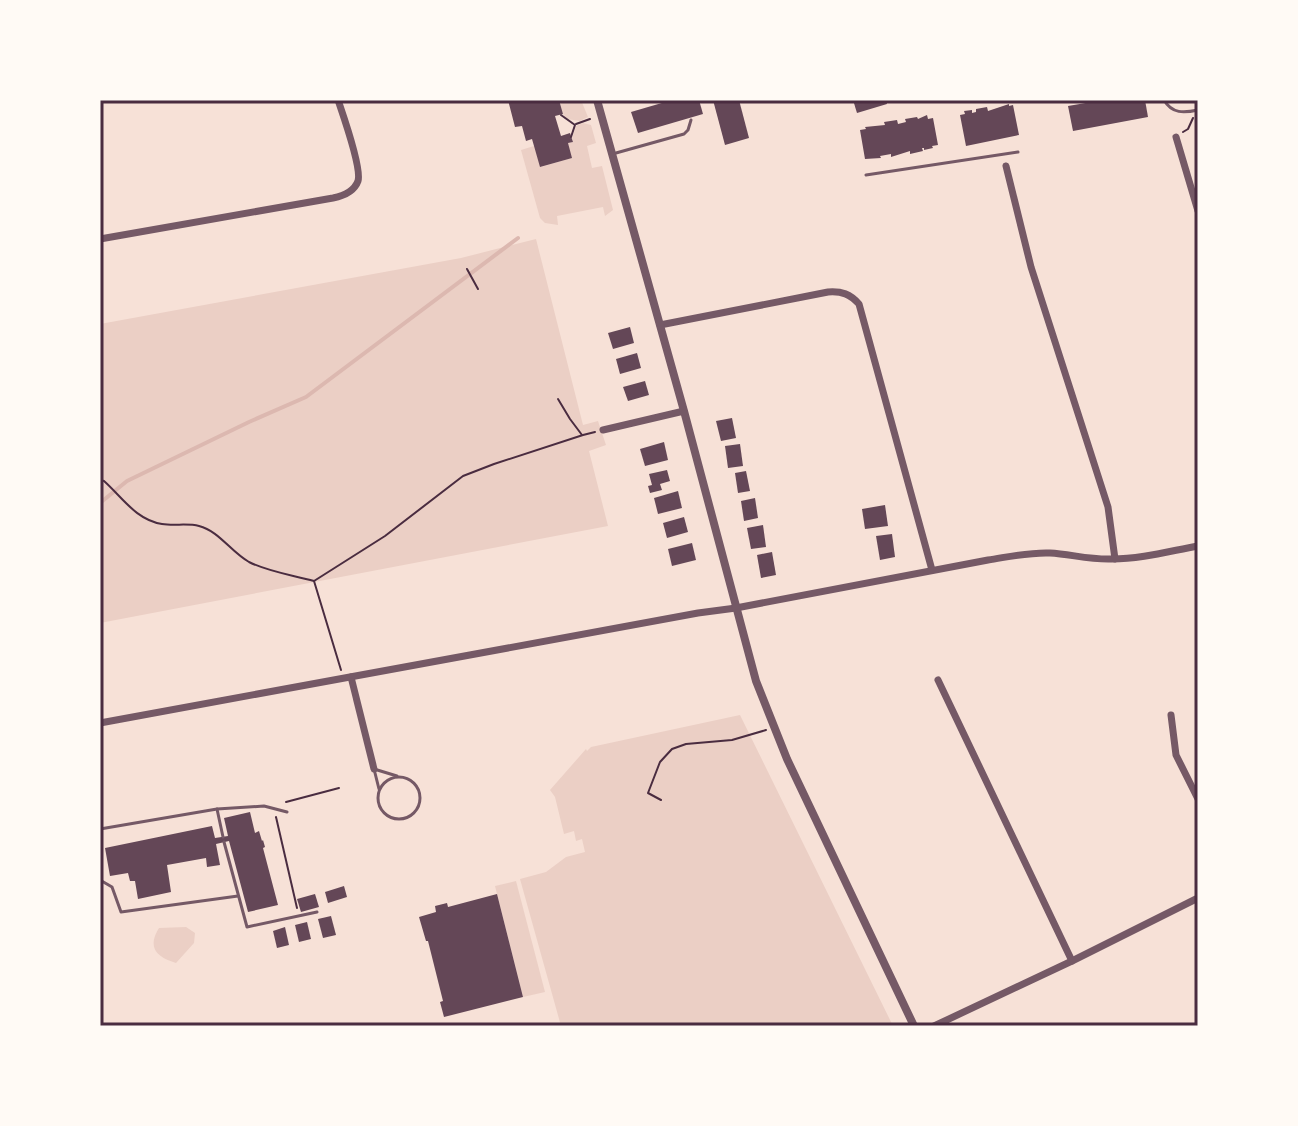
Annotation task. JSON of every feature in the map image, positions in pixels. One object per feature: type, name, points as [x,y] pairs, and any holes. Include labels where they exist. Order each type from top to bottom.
[{"type":"street","points":[[100,239],[347,193],[357,184],[359,171],[338,100]]},
{"type":"street","points":[[597,100],[756,681],[773,727],[914,1026]]},
{"type":"street","points":[[1176,137],[1198,211]]},
{"type":"street","points":[[1006,166],[1031,267],[1105,495],[1115,559]]},
{"type":"street","points":[[660,325],[828,292],[853,297],[859,304],[932,570]]},
{"type":"street","points":[[603,430],[684,411]]},
{"type":"street","points":[[100,723],[1028,554],[1115,559],[1198,546]]},
{"type":"street","points":[[347,678],[374,769]]},
{"type":"street","points":[[938,680],[1072,961]]},
{"type":"street","points":[[1171,715],[1176,755],[1198,799]]},
{"type":"street","points":[[934,1026],[1198,898]]},
{"type":"lane","points":[[1164,100],[1175,110],[1197,111]]},
{"type":"lane","points":[[612,154],[684,134],[691,120]]},
{"type":"lane","points":[[866,175],[1018,152]]},
{"type":"lane","points":[[374,769],[411,781],[418,788],[420,803],[411,816],[397,820],[383,814],[377,801],[379,789],[374,769]]},
{"type":"lane","points":[[379,789],[390,779],[404,778]]},
{"type":"lane","points":[[100,829],[217,809],[264,806],[287,812]]},
{"type":"lane","points":[[217,809],[247,927],[317,912]]},
{"type":"lane","points":[[100,880],[112,887],[121,912],[238,896]]},
{"type":"path","points":[[1176,137],[1188,129],[1197,111]]},
{"type":"path","points":[[561,115],[575,125]]},
{"type":"path","points":[[571,137],[575,125],[590,119]]},
{"type":"path","points":[[467,269],[478,289]]},
{"type":"path","points":[[558,399],[583,435]]},
{"type":"path","points":[[100,480],[140,516],[160,524],[200,526],[217,535],[246,561],[314,581],[385,536],[463,476],[603,430]]},
{"type":"path","points":[[314,581],[347,678]]},
{"type":"path","points":[[661,800],[648,793],[660,762],[672,749],[686,744],[732,740],[773,727]]},
{"type":"path","points":[[653,766],[658,768]]},
{"type":"path","points":[[299,916],[276,819],[285,803],[339,788]]},
{"type":"shaded area","points":[[559,100],[581,100],[588,117],[580,121],[567,119]]},
{"type":"shaded area","points":[[583,123],[591,125],[596,143],[587,146],[592,168],[602,166],[613,210],[605,216],[603,207],[557,216],[558,225],[545,223],[540,218],[521,150],[534,146],[541,167],[571,158],[568,143],[573,142],[576,126]]},
{"type":"shaded area","points":[[536,239],[583,425],[598,421],[606,445],[589,451],[608,526],[100,623],[100,324],[461,258]]},
{"type":"shaded area","points":[[740,715],[893,1026],[561,1026],[520,879],[546,872],[566,857],[585,852],[582,839],[576,841],[574,831],[564,834],[555,797],[550,790],[591,747]]},
{"type":"shaded area","points":[[516,881],[545,992],[523,997],[495,886]]},
{"type":"shaded area","points":[[186,927],[195,933],[194,943],[176,963],[163,958],[154,946],[159,928]]},
{"type":"building","points":[[508,100],[559,100],[563,114],[555,116],[561,136],[570,133],[573,142],[568,143],[572,158],[540,167],[532,139],[526,141],[522,126],[515,127]]},
{"type":"building","points":[[672,100],[699,100],[703,114],[638,133],[631,112]]},
{"type":"building","points":[[713,100],[739,100],[749,138],[725,145]]},
{"type":"building","points":[[853,100],[886,100],[887,104],[857,113]]},
{"type":"building","points":[[1103,100],[1145,100],[1148,117],[1073,131],[1068,106]]},
{"type":"building","points":[[1013,105],[1019,135],[966,146],[960,115],[965,114],[964,111],[972,110],[972,113],[987,107],[988,111]]},
{"type":"building","points":[[927,115],[928,119],[933,118],[938,145],[910,154],[910,151],[891,157],[891,154],[865,159],[860,130],[885,125],[884,122],[897,120],[898,124],[906,122],[905,119]]},
{"type":"building","points":[[630,327],[634,343],[613,349],[608,333]]},
{"type":"building","points":[[637,353],[641,368],[620,374],[616,359]]},
{"type":"building","points":[[645,381],[649,395],[628,401],[623,387]]},
{"type":"building","points":[[732,418],[736,438],[721,441],[716,421]]},
{"type":"building","points":[[664,442],[668,460],[645,466],[640,449]]},
{"type":"building","points":[[740,444],[743,466],[728,468],[725,446]]},
{"type":"building","points":[[667,470],[670,481],[660,484],[662,490],[650,493],[648,486],[652,485],[649,474]]},
{"type":"building","points":[[746,471],[750,491],[738,493],[735,473]]},
{"type":"building","points":[[678,491],[682,508],[658,514],[654,498]]},
{"type":"building","points":[[755,498],[758,518],[744,521],[741,501]]},
{"type":"building","points":[[885,505],[888,526],[865,529],[862,509]]},
{"type":"building","points":[[684,517],[688,532],[667,538],[663,523]]},
{"type":"building","points":[[763,525],[766,547],[751,549],[747,528]]},
{"type":"building","points":[[892,534],[895,557],[880,560],[876,536]]},
{"type":"building","points":[[692,543],[696,560],[672,566],[668,549]]},
{"type":"building","points":[[772,552],[776,575],[761,578],[757,555]]},
{"type":"building","points":[[250,812],[255,833],[259,831],[263,840],[278,905],[248,912],[229,841],[216,844],[220,865],[207,867],[206,858],[167,865],[171,892],[138,899],[135,881],[130,881],[128,873],[110,876],[105,848],[212,826],[215,838],[228,836],[224,818]]},
{"type":"building","points":[[344,886],[347,897],[328,903],[325,892]]},
{"type":"building","points":[[315,894],[319,907],[301,912],[297,899]]},
{"type":"building","points":[[497,894],[523,997],[444,1017],[428,941],[419,917],[436,912],[435,906],[447,903],[448,907]]},
{"type":"building","points":[[331,916],[336,935],[323,938],[318,919]]},
{"type":"building","points":[[307,922],[311,939],[299,942],[295,925]]},
{"type":"building","points":[[285,927],[289,945],[277,948],[273,931]]},
{"type":"waterway","points":[[100,503],[127,481],[306,397],[518,238]]}]
